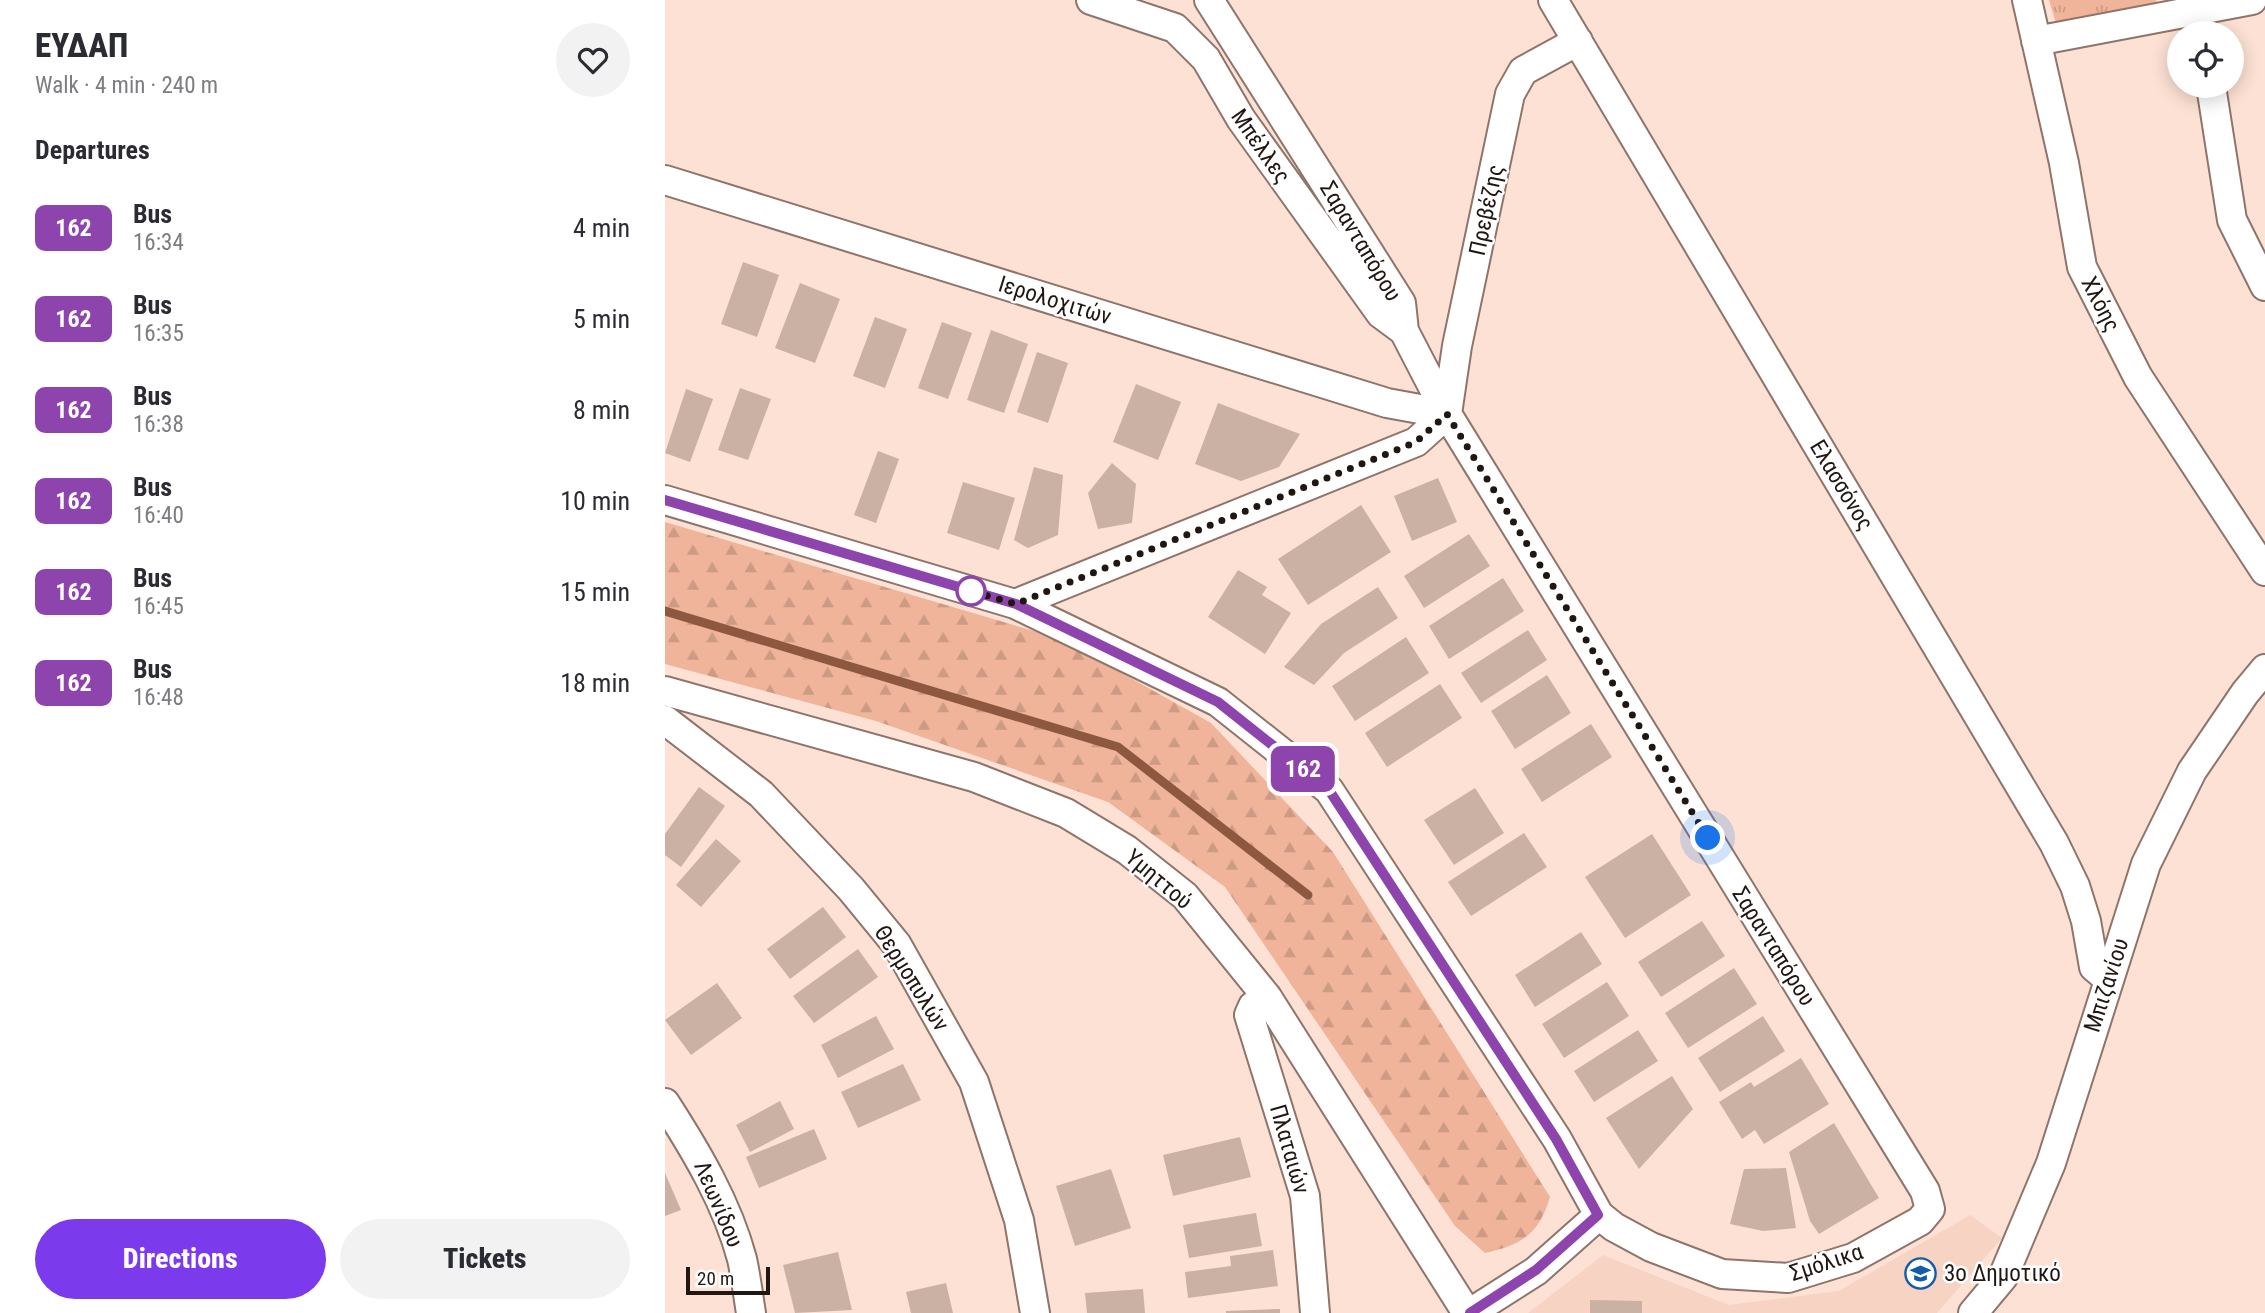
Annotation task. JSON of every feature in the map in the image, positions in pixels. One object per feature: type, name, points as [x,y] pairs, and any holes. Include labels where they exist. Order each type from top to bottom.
[{"type":"street","name":"Μπέλλες","points":[[1091,0],[1175,28],[1206,59],[1241,119],[1381,314],[1404,331]]},
{"type":"street","name":"Σαρανταπόρου","points":[[1209,0],[1402,303],[1404,331],[1447,414],[1925,1191],[1930,1209]]},
{"type":"street","name":"Ελασσόνος","points":[[1553,0],[2054,843],[2075,886],[2086,921],[2094,967],[2107,978]]},
{"type":"street","name":"Χλόης","points":[[2027,0],[2064,163],[2082,267],[2138,377],[2265,571]]},
{"type":"street","points":[[2036,41],[2252,0]]},
{"type":"street","name":"Πρεβέζης","points":[[1447,414],[1457,346],[1510,94],[1523,71],[1578,41]]},
{"type":"street","points":[[2213,98],[2232,220],[2265,285]]},
{"type":"street","name":"Ιερολοχιτών","points":[[665,180],[1387,402],[1447,414]]},
{"type":"street","points":[[1016,604],[1416,442],[1447,414]]},
{"type":"street","name":"Σμόλικα","points":[[665,500],[1016,604],[1218,702],[1329,790],[1556,1139],[1598,1215],[1651,1247],[1721,1274],[1788,1278],[1853,1258],[1920,1221],[1930,1209]]},
{"type":"street","name":"Μπιζανίου","points":[[1973,1313],[2003,1277],[2051,1163],[2107,978],[2146,864],[2192,771],[2245,693],[2265,669]]},
{"type":"street","name":"Υμηττού","points":[[665,691],[974,777],[1066,813],[1127,850],[1185,896],[1266,997],[1468,1313]]},
{"type":"street","name":"Θερμοπυλών","points":[[665,720],[761,794],[851,889],[897,945],[974,1082],[1019,1220],[1035,1313]]},
{"type":"street","name":"Πλαταιών","points":[[1266,997],[1253,1006],[1249,1014],[1304,1196],[1315,1313]]},
{"type":"street","name":"Λεωνίδου","points":[[665,1103],[695,1148],[720,1202],[742,1258],[751,1313]]},
{"type":"street","points":[[1468,1313],[1536,1270],[1598,1215]]},
{"type":"shaded area","name":"3ο Δημοτικό","points":[[1970,1215],[2002,1238],[1937,1313],[1528,1313],[1603,1255],[1729,1305],[1839,1291]]},
{"type":"green space","points":[[2049,0],[2156,0],[2163,17],[2063,47]]},
{"type":"green space","points":[[665,522],[1061,639],[1211,723],[1333,852],[1550,1197],[1546,1210],[1534,1229],[1519,1242],[1485,1253],[1455,1226],[1225,887],[1108,802],[876,721],[665,664]]},
{"type":"building","points":[[743,262],[779,275],[757,337],[721,324]]},
{"type":"building","points":[[800,283],[840,299],[815,363],[775,348]]},
{"type":"building","points":[[875,317],[907,329],[885,388],[853,376]]},
{"type":"building","points":[[942,322],[972,333],[948,399],[918,388]]},
{"type":"building","points":[[991,330],[1028,344],[1004,413],[967,400]]},
{"type":"building","points":[[1037,352],[1068,363],[1048,423],[1017,412]]},
{"type":"building","points":[[1136,384],[1181,402],[1158,460],[1113,442]]},
{"type":"building","points":[[740,388],[771,399],[748,460],[718,450]]},
{"type":"building","points":[[686,389],[713,399],[690,462],[665,453]]},
{"type":"building","points":[[1218,403],[1300,434],[1279,467],[1241,481],[1195,464]]},
{"type":"building","points":[[878,451],[899,459],[876,523],[854,515]]},
{"type":"building","points":[[1112,463],[1136,484],[1132,523],[1098,529],[1088,493]]},
{"type":"building","points":[[1034,467],[1063,475],[1058,535],[1028,548],[1014,540]]},
{"type":"building","points":[[1438,478],[1457,522],[1412,541],[1394,496]]},
{"type":"building","points":[[963,482],[1015,498],[999,550],[947,533]]},
{"type":"building","points":[[1361,505],[1391,552],[1308,605],[1278,559]]},
{"type":"building","points":[[1469,534],[1490,566],[1424,608],[1404,576]]},
{"type":"building","points":[[1238,570],[1267,587],[1262,595],[1291,613],[1265,654],[1208,617]]},
{"type":"building","points":[[1503,578],[1524,611],[1449,659],[1429,626]]},
{"type":"building","points":[[1378,587],[1398,618],[1344,653],[1314,685],[1284,667],[1321,624]]},
{"type":"building","points":[[1528,630],[1547,660],[1481,703],[1461,673]]},
{"type":"building","points":[[1406,637],[1429,673],[1355,721],[1332,686]]},
{"type":"building","points":[[1547,675],[1571,713],[1515,749],[1491,711]]},
{"type":"building","points":[[1440,684],[1462,718],[1387,767],[1365,733]]},
{"type":"building","points":[[1591,724],[1612,757],[1542,802],[1521,769]]},
{"type":"building","points":[[699,787],[725,806],[681,867],[665,855],[665,834]]},
{"type":"building","points":[[1475,788],[1504,833],[1454,865],[1424,820]]},
{"type":"building","points":[[1524,833],[1547,867],[1471,916],[1448,882]]},
{"type":"building","points":[[1652,834],[1691,895],[1625,938],[1585,877]]},
{"type":"building","points":[[716,839],[741,861],[701,907],[676,885]]},
{"type":"building","points":[[823,907],[846,937],[790,979],[767,949]]},
{"type":"building","points":[[1702,921],[1725,956],[1661,997],[1638,962]]},
{"type":"building","points":[[1581,932],[1602,964],[1535,1007],[1515,975]]},
{"type":"building","points":[[858,949],[878,977],[814,1023],[793,996]]},
{"type":"building","points":[[1734,968],[1757,1004],[1688,1048],[1665,1013]]},
{"type":"building","points":[[1607,982],[1629,1016],[1564,1058],[1542,1024]]},
{"type":"building","points":[[717,983],[742,1018],[691,1055],[665,1020]]},
{"type":"building","points":[[876,1016],[894,1049],[838,1078],[821,1045]]},
{"type":"building","points":[[1763,1016],[1785,1051],[1720,1092],[1698,1058]]},
{"type":"building","points":[[1638,1030],[1658,1061],[1594,1102],[1574,1071]]},
{"type":"building","points":[[1801,1058],[1829,1104],[1764,1144],[1755,1130],[1742,1139],[1719,1102],[1751,1082],[1754,1087]]},
{"type":"building","points":[[903,1064],[921,1100],[858,1128],[841,1092]]},
{"type":"building","points":[[1672,1076],[1693,1109],[1639,1169],[1606,1118]]},
{"type":"building","points":[[780,1101],[794,1129],[750,1152],[736,1125]]},
{"type":"building","points":[[1834,1123],[1879,1198],[1819,1234],[1810,1221],[1789,1152]]},
{"type":"building","points":[[814,1129],[827,1159],[759,1188],[746,1157]]},
{"type":"building","points":[[1240,1137],[1251,1177],[1173,1196],[1163,1155]]},
{"type":"building","points":[[1786,1168],[1796,1228],[1763,1231],[1730,1224],[1744,1169]]},
{"type":"building","points":[[1111,1169],[1131,1228],[1075,1246],[1056,1186]]},
{"type":"building","points":[[665,1173],[681,1210],[665,1216]]},
{"type":"building","points":[[1256,1213],[1262,1246],[1189,1258],[1183,1225]]},
{"type":"building","points":[[1273,1250],[1278,1286],[1188,1298],[1185,1272],[1231,1266],[1230,1256]]},
{"type":"building","points":[[838,1252],[852,1310],[795,1313],[783,1265]]},
{"type":"building","points":[[946,1283],[953,1313],[911,1313],[906,1292]]},
{"type":"building","points":[[1143,1289],[1145,1313],[1087,1313],[1085,1293]]},
{"type":"building","points":[[1590,1300],[1642,1301],[1642,1313],[1590,1313]]},
{"type":"building","points":[[1280,1309],[1280,1313],[1226,1313],[1226,1311]]},
{"type":"waterway","points":[[665,611],[1118,747],[1308,895]]},
{"type":"bus line","name":"162","points":[[665,500],[1016,604],[1218,702],[1329,790],[1556,1139],[1598,1215],[1536,1270],[1470,1313]]},
{"type":"place","name":"3ο Δημοτικό","points":[[1921,1273]]},
{"type":"route","points":[[971,591],[967,590],[1016,604],[1416,442],[1447,414],[1708,838]]}]
